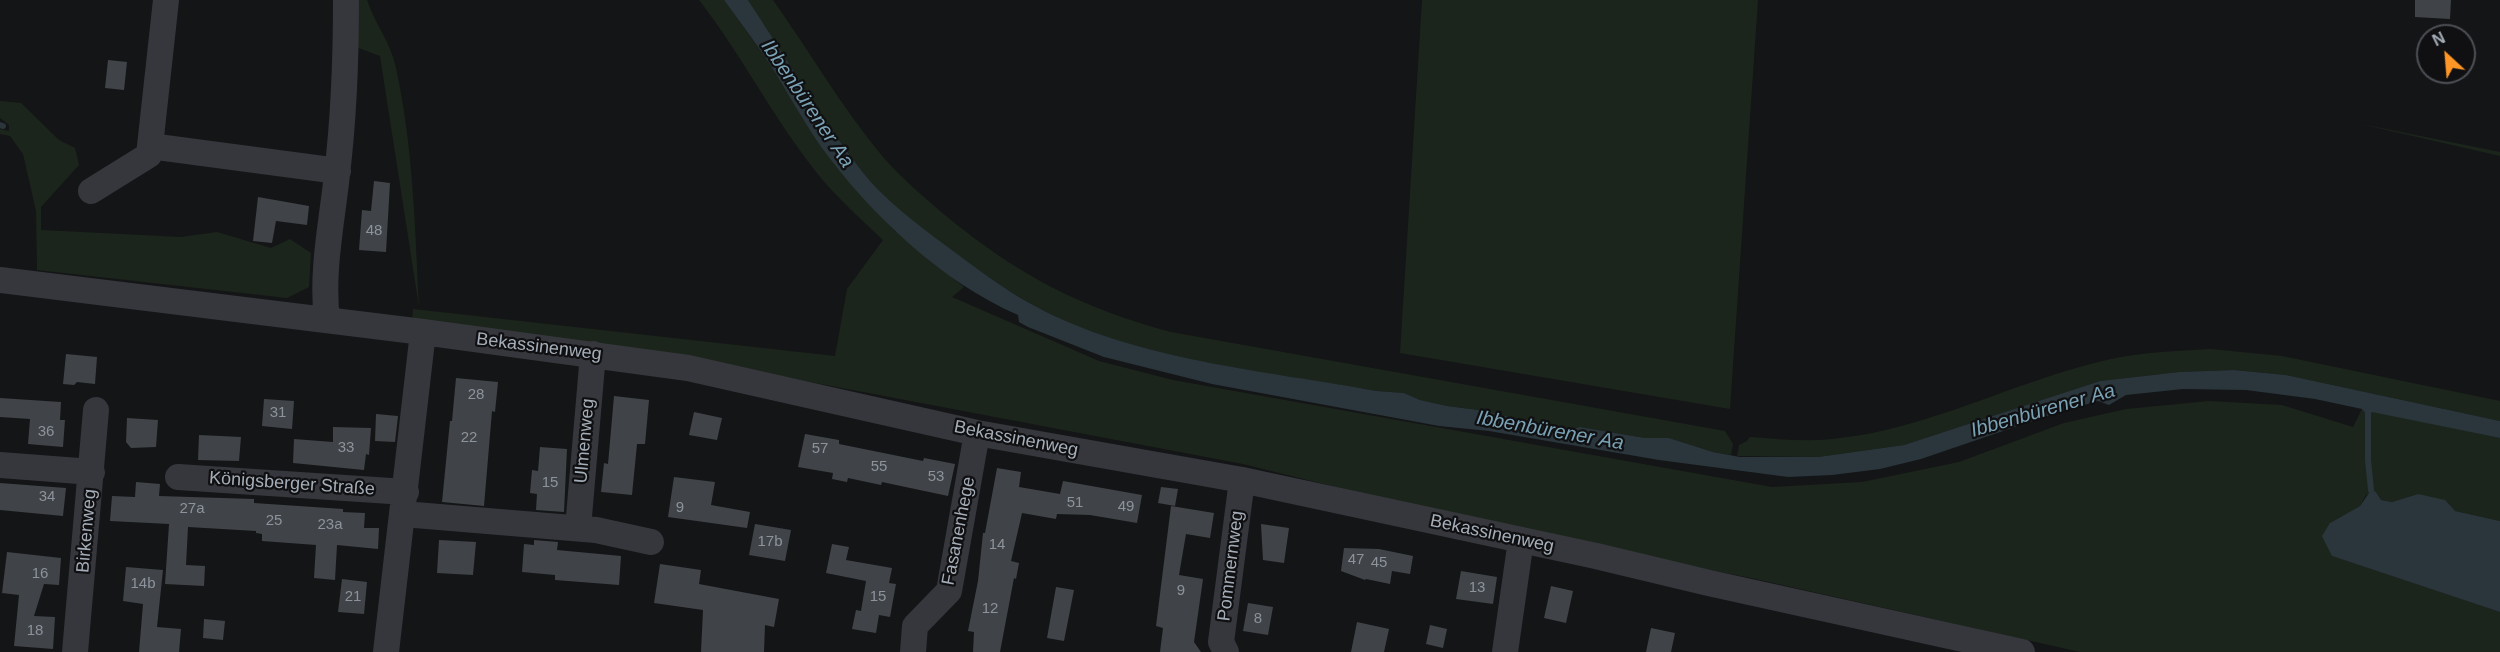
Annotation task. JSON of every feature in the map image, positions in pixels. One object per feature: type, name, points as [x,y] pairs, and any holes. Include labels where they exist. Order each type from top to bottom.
[{"type":"street","points":[[91,191],[149,155],[166,0]]},
{"type":"street","points":[[327,320],[323,292],[338,171],[346,55],[346,0]]},
{"type":"street","points":[[150,146],[338,171]]},
{"type":"street","name":"Bekassinenweg","points":[[0,280],[423,332],[688,368],[977,433],[1242,480],[2022,652]]},
{"type":"street","points":[[386,652],[423,332]]},
{"type":"street","name":"Ulmenweg","points":[[578,528],[593,354]]},
{"type":"street","name":"Birkenweg","points":[[75,652],[96,410]]},
{"type":"street","name":"Fasanenhege","points":[[913,652],[915,626],[949,591],[977,433]]},
{"type":"street","points":[[0,465],[92,472]]},
{"type":"street","name":"Königsberger Straße","points":[[178,477],[405,503]]},
{"type":"street","name":"Pommernweg","points":[[1226,652],[1221,642],[1242,480]]},
{"type":"street","points":[[405,503],[596,530],[651,542]]},
{"type":"street","points":[[1505,652],[1521,540]]},
{"type":"shaded area","points":[[350,0],[367,0],[394,59],[410,157],[419,307],[380,56],[353,46]]},
{"type":"shaded area","points":[[699,0],[724,0],[769,63],[823,148],[857,191],[895,231],[964,287],[952,297],[1099,361],[1173,380],[1772,487],[1862,482],[1959,462],[2064,423],[2126,409],[2209,401],[2282,405],[2353,427],[2362,409],[2500,438],[2500,521],[2455,511],[2418,494],[2392,502],[2381,500],[2376,492],[2366,495],[2360,506],[2330,523],[2332,556],[2500,612],[2500,652],[2080,652],[1751,578],[1521,533],[1243,464],[689,359],[412,321],[413,309],[835,356],[847,289],[883,240],[827,185],[809,163]]},
{"type":"shaded area","points":[[748,0],[773,0],[868,138],[913,188],[999,256],[1079,300],[1138,323],[1171,332],[1725,431],[1733,444],[1731,455],[1713,452],[1669,438],[1645,438],[1580,427],[1563,431],[1556,430],[1545,422],[1528,422],[1486,411],[1447,406],[1420,400],[1404,393],[1377,391],[1202,362],[1115,339],[1035,306],[953,252],[879,191],[831,129]]},
{"type":"shaded area","points":[[1422,0],[1758,0],[1730,409],[1400,353]]},
{"type":"shaded area","points":[[0,101],[21,103],[59,140],[75,148],[79,165],[41,207],[41,230],[181,237],[217,232],[271,248],[290,239],[311,253],[309,287],[287,298],[37,270],[36,211],[23,154],[10,136],[0,134],[0,129],[9,131],[9,125],[0,118]]},
{"type":"shaded area","points":[[2356,123],[2500,152],[2500,156]]},
{"type":"shaded area","points":[[2211,349],[2282,356],[2500,401],[2500,421],[2286,375],[2234,370],[2179,372],[2100,381],[1904,445],[1818,457],[1737,456],[1739,445],[1750,437],[1812,440],[1868,434],[1937,416],[2038,380],[2107,360],[2172,351]]},
{"type":"water","name":"Ibbenbürener Aa","points":[[724,0],[748,0],[846,150],[870,181],[912,220],[989,277],[1035,306],[1115,339],[1158,351],[1247,370],[1377,391],[1404,393],[1420,400],[1447,406],[1486,411],[1528,422],[1545,422],[1556,430],[1563,431],[1580,427],[1645,438],[1669,438],[1713,452],[1740,457],[1818,457],[1904,445],[2100,381],[2179,372],[2234,370],[2286,375],[2500,421],[2500,438],[2372,412],[2368,416],[2362,409],[2315,399],[2246,390],[2183,389],[2126,395],[2109,405],[2098,401],[1921,459],[1880,469],[1832,475],[1788,477],[1659,460],[1489,431],[1439,426],[1212,384],[1104,357],[1028,327],[1019,322],[1018,315],[962,284],[936,265],[886,222],[841,173],[815,138],[769,63]]},
{"type":"water","points":[[2371,490],[2376,492],[2381,500],[2392,502],[2418,494],[2445,500],[2455,511],[2500,521],[2500,612],[2332,556],[2322,536],[2330,523],[2360,506]]},
{"type":"building","points":[[2415,0],[2451,0],[2450,19],[2415,17]]},
{"type":"building","points":[[108,60],[127,62],[124,90],[105,88]]},
{"type":"building","points":[[374,181],[390,183],[386,252],[359,250],[362,210],[371,211]]},
{"type":"building","points":[[258,197],[309,206],[307,225],[276,221],[272,243],[253,241]]},
{"type":"building","points":[[66,354],[97,357],[95,384],[77,382],[74,385],[63,384]]},
{"type":"building","points":[[456,378],[498,382],[495,412],[492,411],[484,506],[442,502]]},
{"type":"building","points":[[614,396],[649,400],[645,444],[637,444],[632,495],[601,492],[604,463],[608,464]]},
{"type":"building","points":[[0,398],[61,402],[60,420],[65,420],[63,447],[28,444],[30,419],[0,417]]},
{"type":"building","points":[[264,399],[294,401],[292,429],[262,426]]},
{"type":"building","points":[[694,412],[722,418],[717,440],[689,435]]},
{"type":"building","points":[[376,414],[398,416],[395,442],[375,441]]},
{"type":"building","points":[[127,418],[158,420],[156,447],[131,448],[126,442]]},
{"type":"building","points":[[333,427],[371,428],[369,455],[366,454],[364,470],[293,463],[294,439],[333,442]]},
{"type":"building","points":[[805,434],[839,440],[839,444],[923,461],[924,458],[955,464],[948,496],[882,482],[881,485],[848,478],[847,482],[832,479],[833,473],[798,467]]},
{"type":"building","points":[[199,435],[241,437],[239,461],[198,460]]},
{"type":"building","points":[[540,447],[567,449],[564,512],[536,510],[537,494],[530,493],[532,470],[538,471]]},
{"type":"building","points":[[997,468],[1021,472],[1019,487],[1060,494],[1063,481],[1142,495],[1137,523],[1090,515],[1057,514],[1056,519],[1022,513],[1011,561],[1019,563],[1000,652],[973,652],[974,632],[968,631],[978,581],[983,533],[985,533]]},
{"type":"building","points":[[674,477],[715,482],[711,505],[750,512],[747,528],[668,517]]},
{"type":"building","points":[[136,482],[160,484],[159,496],[254,499],[254,503],[343,509],[343,512],[365,513],[364,528],[379,528],[378,549],[337,545],[335,580],[314,578],[316,545],[262,541],[262,534],[256,531],[188,527],[186,565],[205,566],[204,586],[165,584],[169,524],[110,521],[112,496],[135,497]]},
{"type":"building","points":[[0,483],[66,488],[63,516],[0,510]]},
{"type":"building","points":[[1161,487],[1178,489],[1175,506],[1158,503]]},
{"type":"building","points":[[1171,506],[1214,513],[1210,538],[1186,534],[1179,575],[1203,579],[1194,642],[1201,652],[1160,652],[1163,628],[1156,626]]},
{"type":"building","points":[[755,524],[791,530],[785,561],[749,555]]},
{"type":"building","points":[[1261,524],[1289,528],[1284,563],[1263,560]]},
{"type":"building","points":[[439,540],[476,542],[473,575],[437,573]]},
{"type":"building","points":[[534,540],[558,542],[557,550],[621,556],[619,585],[555,580],[555,575],[522,572],[524,544],[534,545]]},
{"type":"building","points":[[832,544],[849,547],[846,560],[892,568],[889,583],[896,584],[890,617],[879,615],[876,633],[852,629],[856,610],[861,611],[866,581],[826,573]]},
{"type":"building","points":[[1344,548],[1379,549],[1413,556],[1410,574],[1392,571],[1390,584],[1365,580],[1341,571]]},
{"type":"building","points":[[7,552],[61,558],[59,585],[44,584],[34,616],[55,617],[53,649],[14,646],[19,595],[2,593]]},
{"type":"building","points":[[660,564],[701,570],[699,584],[779,599],[774,627],[765,625],[764,652],[701,652],[703,610],[654,603]]},
{"type":"building","points":[[126,567],[163,570],[157,627],[181,629],[179,652],[139,652],[143,604],[123,601]]},
{"type":"building","points":[[1461,571],[1497,577],[1493,604],[1456,599]]},
{"type":"building","points":[[342,579],[367,582],[364,614],[338,612]]},
{"type":"building","points":[[1551,586],[1573,591],[1566,623],[1544,618]]},
{"type":"building","points":[[1056,587],[1074,590],[1064,641],[1047,638]]},
{"type":"building","points":[[1248,603],[1273,607],[1268,635],[1243,631]]},
{"type":"building","points":[[204,619],[225,621],[223,640],[203,638]]},
{"type":"building","points":[[1357,622],[1389,629],[1384,652],[1351,652]]},
{"type":"building","points":[[1430,625],[1447,629],[1443,648],[1426,644]]},
{"type":"building","points":[[1651,628],[1675,633],[1671,652],[1646,652]]},
{"type":"waterway","points":[[2368,410],[2368,460],[2371,490]]}]
